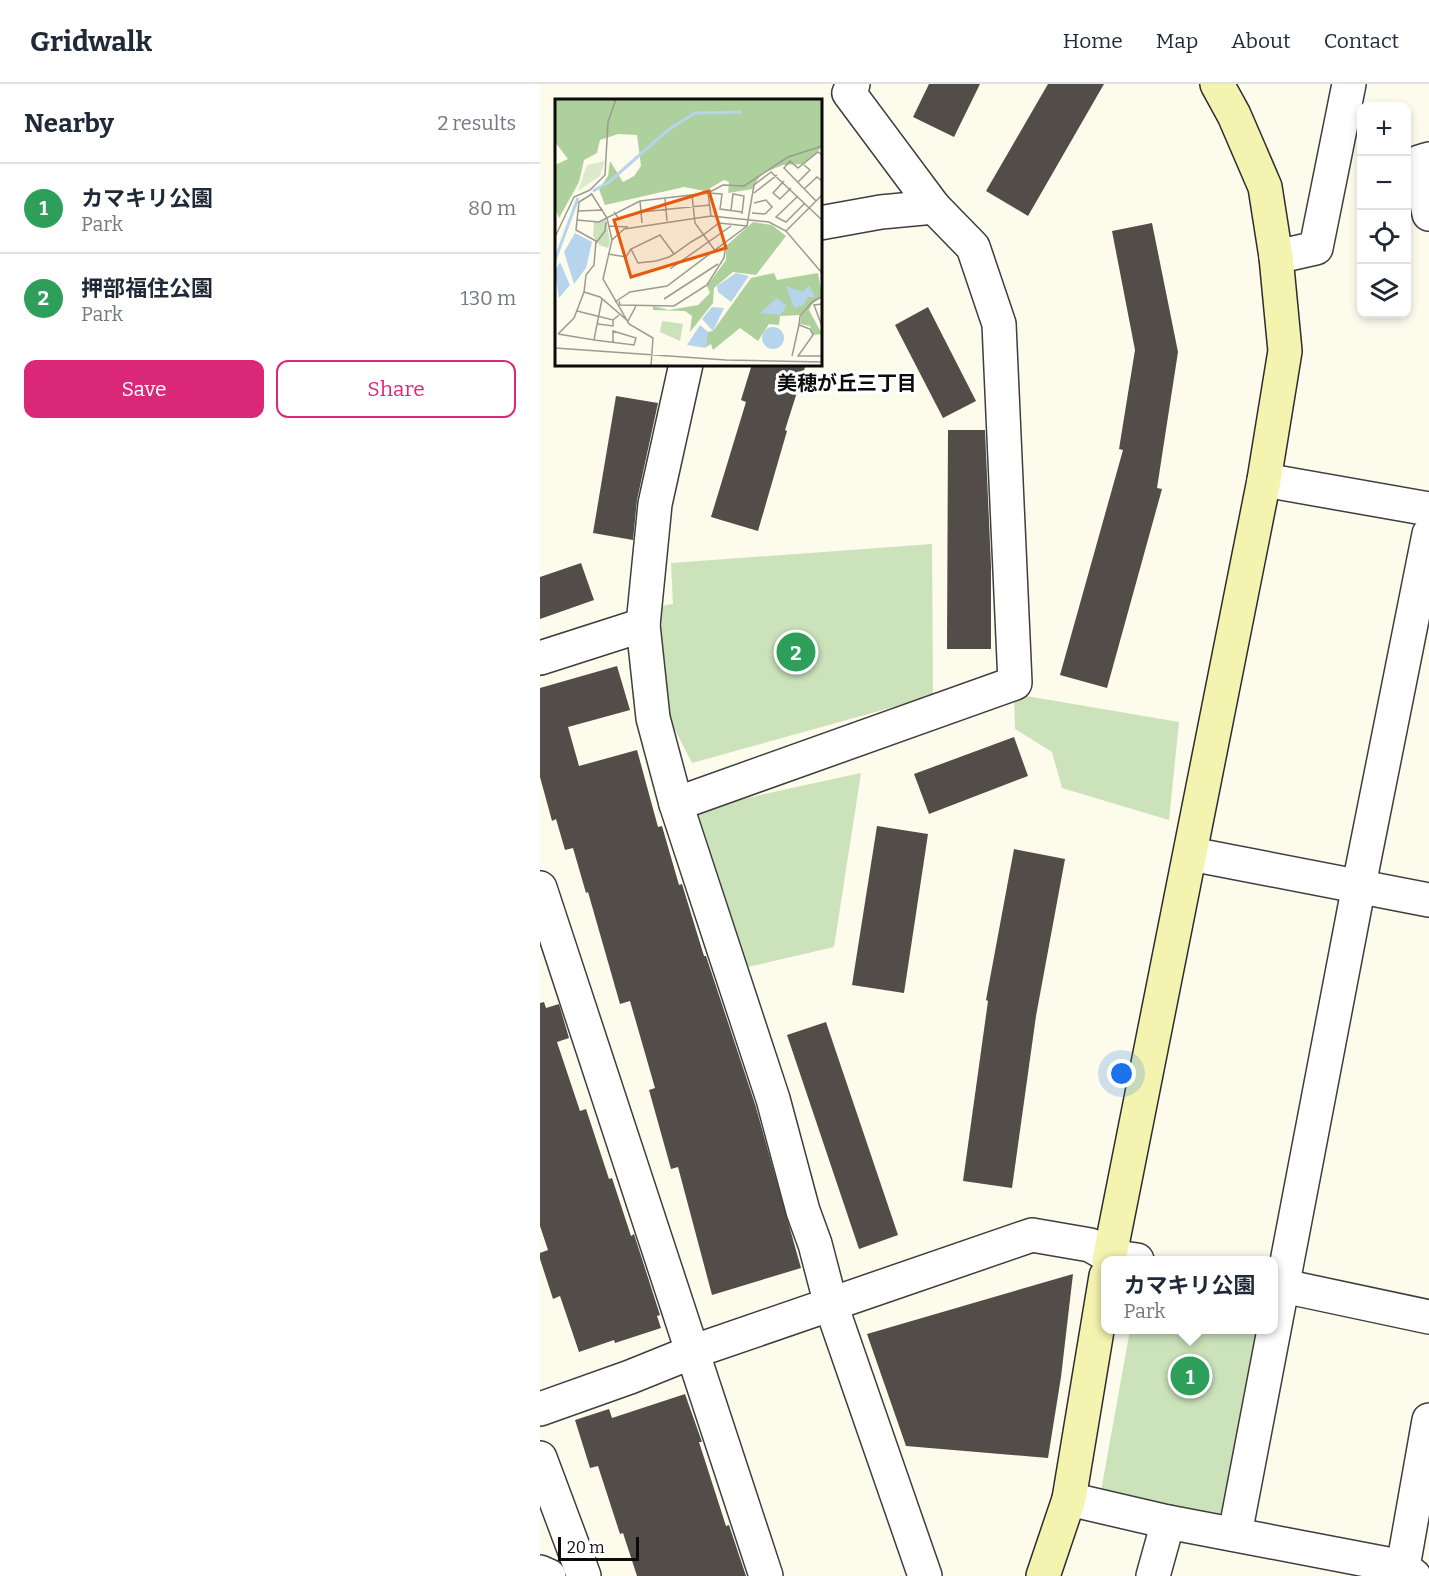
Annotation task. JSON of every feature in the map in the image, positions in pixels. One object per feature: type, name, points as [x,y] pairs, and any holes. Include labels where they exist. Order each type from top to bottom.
[{"type":"street","points":[[676,804],[1016,683],[999,324],[973,247],[934,207],[849,93],[853,84]]},
{"type":"street","points":[[1116,1256],[1264,480],[1285,351],[1276,257],[1264,187],[1234,115],[1217,84]]},
{"type":"street","points":[[1276,257],[1316,248],[1349,84]]},
{"type":"street","points":[[1429,159],[1419,162],[1429,214]]},
{"type":"street","points":[[822,223],[881,212],[934,207]]},
{"type":"street","points":[[686,366],[655,504],[643,625],[653,718],[676,804],[772,1099],[831,1305],[925,1576]]},
{"type":"street","points":[[1264,480],[1429,509]]},
{"type":"street","points":[[1429,534],[1278,1285],[1429,1317]]},
{"type":"street","points":[[540,658],[643,625]]},
{"type":"street","points":[[1191,854],[1429,900]]},
{"type":"street","points":[[540,888],[766,1576]]},
{"type":"street","points":[[540,1409],[692,1352],[1032,1235],[1090,1245],[1105,1256]]},
{"type":"street","points":[[1043,1576],[1069,1499],[1101,1334]]},
{"type":"street","points":[[1235,1534],[1270,1334]]},
{"type":"street","points":[[1069,1499],[1406,1573],[1429,1420]]},
{"type":"street","points":[[540,1458],[584,1576]]},
{"type":"street","points":[[1153,1576],[1168,1522]]},
{"type":"street","points":[[540,1572],[549,1576]]},
{"type":"green space","points":[[932,544],[933,696],[692,763],[663,706],[656,607],[673,604],[671,563]]},
{"type":"green space","points":[[1014,694],[1179,722],[1169,820],[1062,788],[1052,752],[1015,729]]},
{"type":"green space","points":[[861,773],[834,947],[748,967],[715,894],[687,811]]},
{"type":"green space","points":[[1129,1334],[1266,1334],[1236,1520],[1101,1491]]},
{"type":"building","points":[[929,84],[980,84],[954,137],[913,117]]},
{"type":"building","points":[[1048,84],[1104,84],[1028,216],[986,191]]},
{"type":"building","points":[[1152,223],[1178,352],[1157,488],[1162,489],[1107,688],[1060,675],[1123,450],[1119,449],[1135,350],[1112,231]]},
{"type":"building","points":[[928,307],[976,401],[943,418],[895,325]]},
{"type":"building","points":[[751,366],[805,366],[785,430],[787,431],[758,531],[711,517],[746,402],[741,400]]},
{"type":"building","points":[[616,396],[658,403],[637,500],[633,540],[593,533]]},
{"type":"building","points":[[948,430],[985,430],[991,566],[991,649],[947,649]]},
{"type":"building","points":[[581,563],[594,600],[540,619],[540,577]]},
{"type":"building","points":[[617,666],[630,710],[568,727],[579,766],[637,750],[658,827],[662,826],[679,885],[682,884],[755,1104],[801,1268],[712,1295],[678,1167],[671,1169],[649,1090],[655,1088],[630,1001],[620,1004],[573,848],[565,850],[556,819],[552,821],[540,777],[540,688]]},
{"type":"building","points":[[1014,737],[1028,776],[929,814],[914,774]]},
{"type":"building","points":[[877,826],[928,834],[904,993],[852,985]]},
{"type":"building","points":[[1014,849],[1065,859],[1036,1016],[1012,1188],[963,1181],[988,1001],[986,1000]]},
{"type":"building","points":[[544,1002],[546,1008],[559,1004],[569,1038],[557,1042],[580,1111],[586,1109],[609,1179],[612,1178],[631,1236],[634,1234],[660,1315],[657,1316],[661,1328],[579,1352],[560,1296],[553,1299],[540,1259],[540,1253],[548,1250],[540,1226],[540,1003]]},
{"type":"building","points":[[826,1022],[898,1235],[859,1249],[787,1035]]},
{"type":"building","points":[[1073,1274],[1061,1377],[1048,1458],[906,1446],[867,1334]]},
{"type":"building","points":[[685,1394],[702,1442],[699,1442],[726,1526],[729,1525],[746,1576],[637,1576],[623,1533],[620,1534],[598,1466],[590,1468],[575,1420],[609,1409],[612,1418]]},
{"type":"place","name":"押部福住公園","points":[[796,652]]},
{"type":"place","name":"カマキリ公園","points":[[1190,1376]]},
{"type":"district","name":"美穂が丘三丁目","points":[[847,383]]}]
